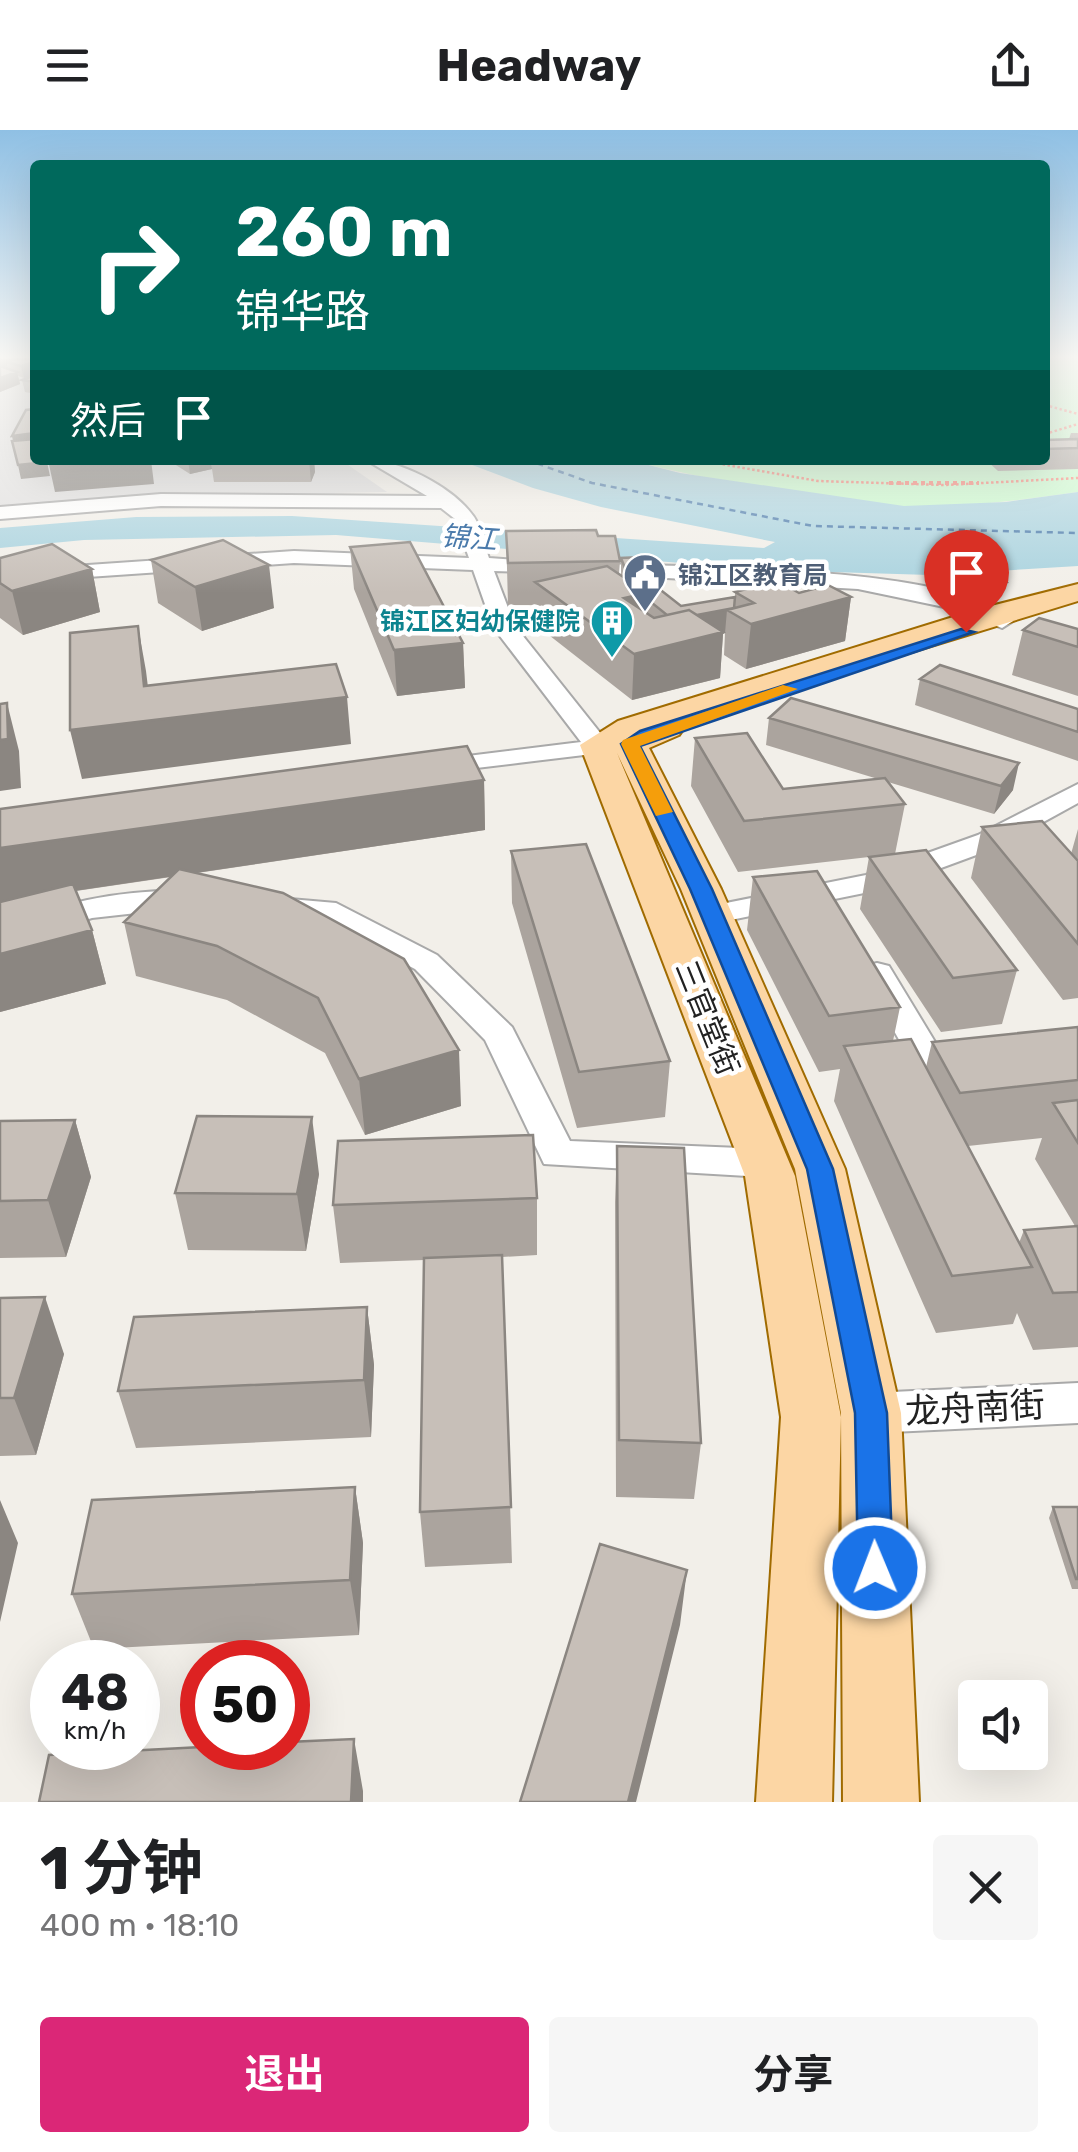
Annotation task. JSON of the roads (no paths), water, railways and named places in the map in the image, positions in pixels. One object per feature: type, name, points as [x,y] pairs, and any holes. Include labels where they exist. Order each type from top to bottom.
[{"type":"main road","points":[[614,744],[630,728],[1078,592]]},
{"type":"main road","points":[[995,618],[1078,601]]},
{"type":"main road","name":"三官堂街","points":[[614,744],[711,915],[820,1169],[871,1413],[881,1802]]},
{"type":"main road","name":"三官堂街","points":[[614,744],[765,1163],[811,1417],[794,1802]]},
{"type":"street","points":[[382,465],[457,510],[481,556],[504,627],[614,744]]},
{"type":"street","points":[[0,513],[161,500],[457,510]]},
{"type":"street","points":[[0,578],[294,557],[481,556],[886,586],[995,618]]},
{"type":"street","points":[[405,772],[614,744]]},
{"type":"street","points":[[711,915],[873,883],[988,841],[1078,792]]},
{"type":"street","points":[[829,892],[943,1084],[982,1075]]},
{"type":"street","points":[[0,937],[51,917],[168,898],[325,910],[426,962],[500,1035],[557,1154],[765,1163]]},
{"type":"street","name":"龙舟南街","points":[[871,1413],[1078,1402]]},
{"type":"water","name":"锦江","points":[[472,465],[649,465],[904,506],[1006,502],[1078,492],[1078,566],[930,575],[766,570],[336,535],[84,540],[0,548],[0,528],[136,517],[292,516],[764,548],[775,542],[601,507],[533,488]]},
{"type":"place","name":"锦江区教育局","points":[[645,613]]},
{"type":"place","name":"锦江区妇幼保健院","points":[[612,659]]}]
